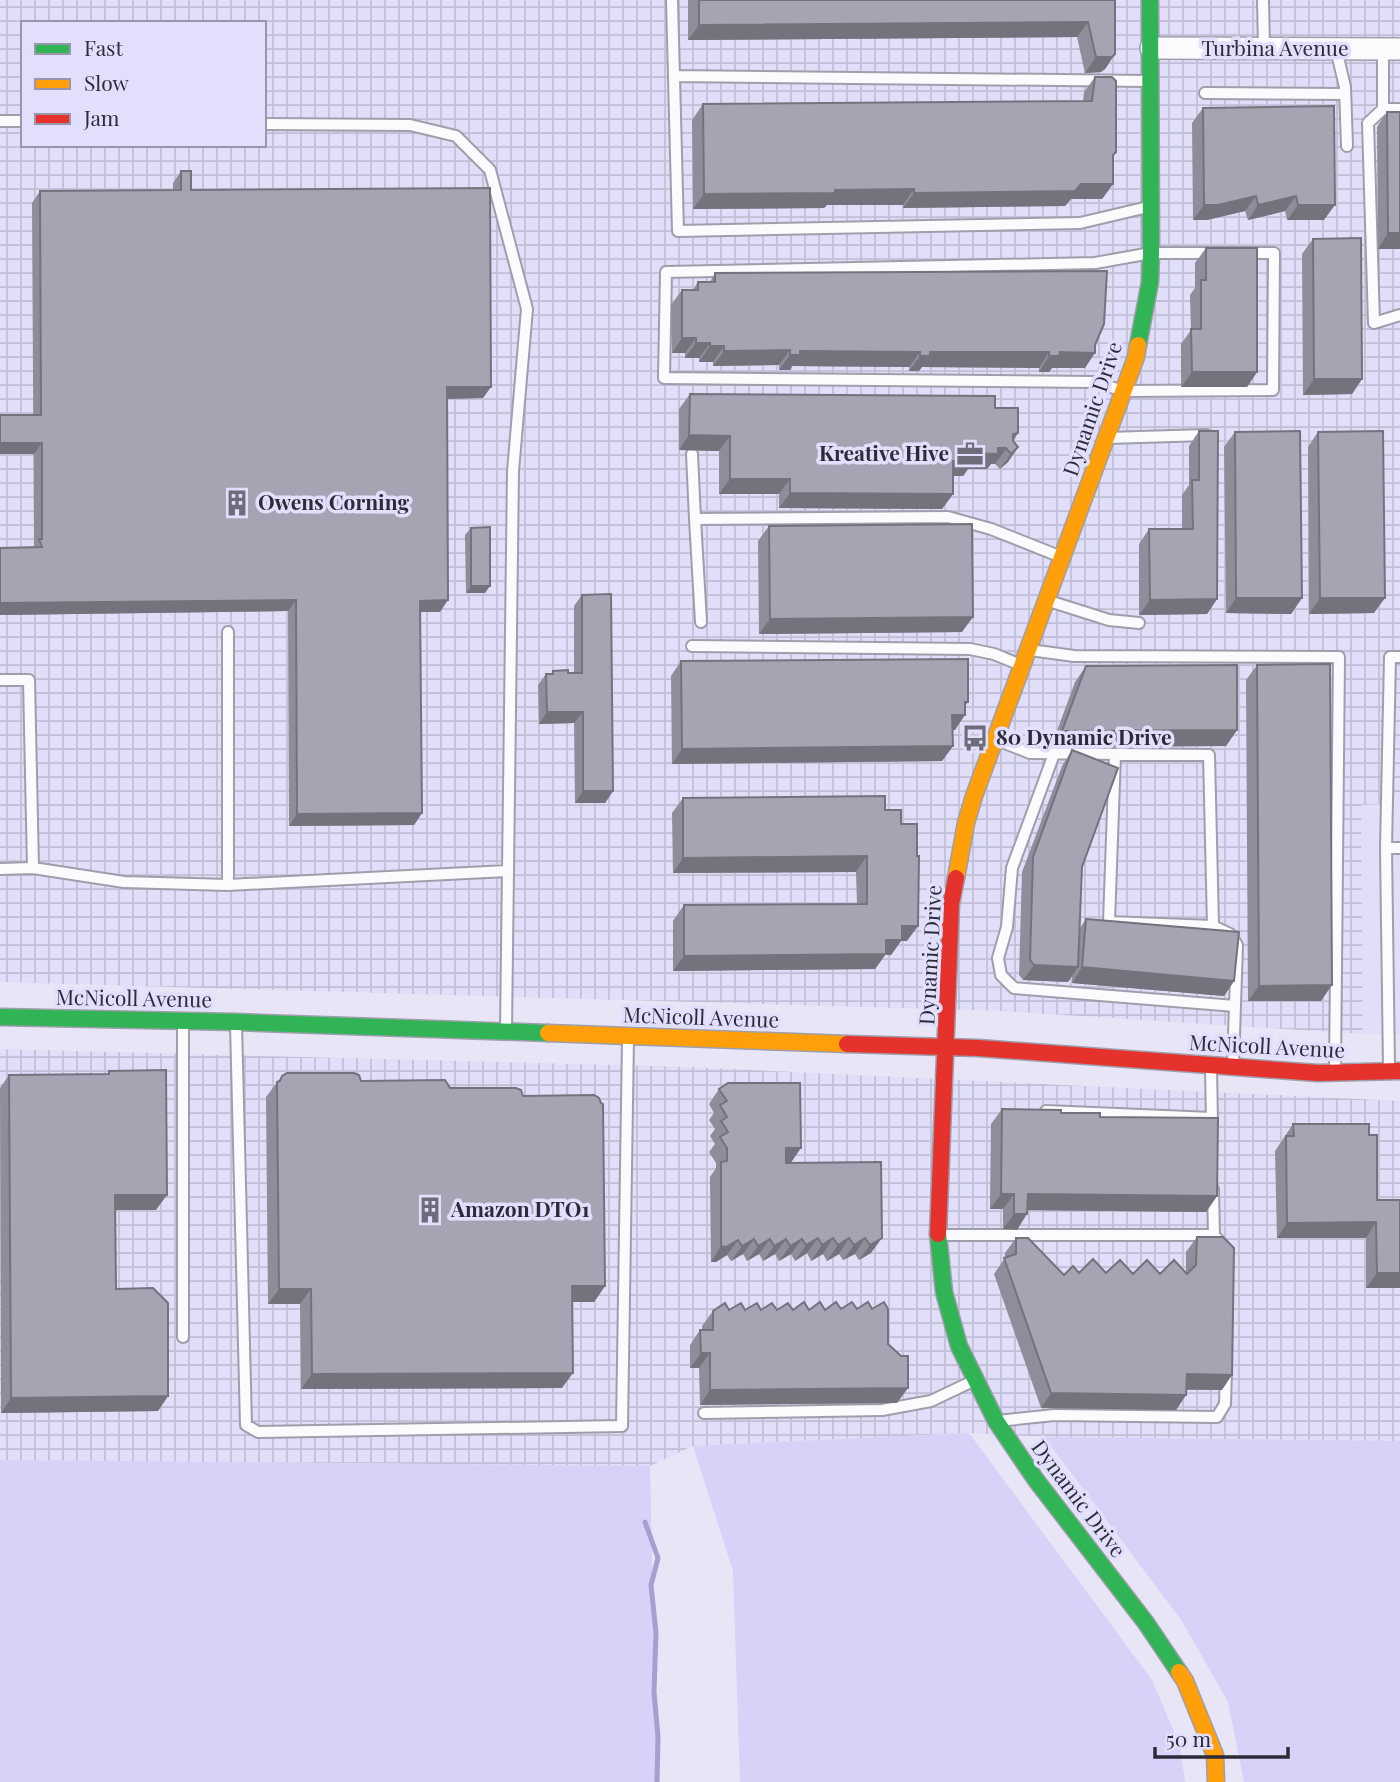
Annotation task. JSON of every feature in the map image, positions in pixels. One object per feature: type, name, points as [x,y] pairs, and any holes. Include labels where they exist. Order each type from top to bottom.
[{"type":"street","name":"Dynamic Drive","points":[[1150,0],[1150,282],[1136,357],[966,823],[951,904],[938,1235],[944,1292],[959,1346],[996,1421],[1036,1480],[1146,1623],[1185,1681],[1215,1755],[1216,1782]]},
{"type":"street","name":"Turbina Avenue","points":[[1151,48],[1391,49]]},
{"type":"street","name":"McNicoll Avenue","points":[[0,1017],[236,1021],[697,1040],[947,1047],[1232,1068],[1335,1073],[1395,1071]]},
{"type":"lane","points":[[673,0],[678,231],[1080,223],[1151,206]]},
{"type":"lane","points":[[1263,0],[1264,48]]},
{"type":"lane","points":[[1336,49],[1345,94],[1347,146]]},
{"type":"lane","points":[[1383,109],[1391,49]]},
{"type":"lane","points":[[674,76],[1151,81]]},
{"type":"lane","points":[[1205,93],[1345,94]]},
{"type":"lane","points":[[1400,109],[1383,109],[1368,122],[1374,323],[1400,315]]},
{"type":"lane","points":[[0,121],[21,121]]},
{"type":"lane","points":[[266,124],[410,125],[456,136],[490,170],[527,309],[513,471],[506,1031]]},
{"type":"lane","points":[[1151,253],[1274,253],[1273,390],[1124,391],[1094,382],[664,377],[666,272],[1095,263],[1151,253]]},
{"type":"lane","points":[[1107,438],[1206,435]]},
{"type":"lane","points":[[692,454],[701,622]]},
{"type":"lane","points":[[695,519],[948,517],[991,529],[1062,556]]},
{"type":"lane","points":[[1047,600],[1110,620],[1139,623]]},
{"type":"lane","points":[[228,632],[228,885]]},
{"type":"lane","points":[[692,646],[970,649],[994,654],[1074,656],[1339,657],[1335,1073]]},
{"type":"lane","points":[[1395,1071],[1386,848],[1390,657],[1400,657]]},
{"type":"lane","points":[[0,680],[29,680],[33,868]]},
{"type":"lane","points":[[996,740],[1030,753],[1209,755],[1213,926]]},
{"type":"lane","points":[[1054,754],[1012,868],[1007,927],[998,958],[1001,975],[1014,988],[1234,1006]]},
{"type":"lane","points":[[1115,754],[1109,922],[1213,926],[1230,934],[1237,945],[1232,1068]]},
{"type":"lane","points":[[1388,772],[1400,772]]},
{"type":"lane","points":[[1386,848],[1400,848]]},
{"type":"lane","points":[[0,870],[33,868],[124,882],[228,885],[507,871]]},
{"type":"lane","points":[[183,1021],[183,1337]]},
{"type":"lane","points":[[236,1021],[246,1425],[258,1432],[622,1426],[628,1036]]},
{"type":"lane","points":[[1211,1066],[1212,1131]]},
{"type":"lane","points":[[1029,1110],[1212,1118]]},
{"type":"lane","points":[[1213,1183],[1214,1236],[1227,1250],[1228,1264]]},
{"type":"lane","points":[[938,1235],[1214,1236]]},
{"type":"lane","points":[[996,1421],[1054,1415],[1217,1417],[1225,1404],[1227,1353]]},
{"type":"lane","points":[[704,1413],[882,1410],[931,1401],[975,1379]]},
{"type":"shaded area","points":[[0,0],[1400,0],[1400,804],[1361,805],[1363,1034],[1002,1011],[0,982]]},
{"type":"shaded area","points":[[1361,804],[1400,804],[1400,1034],[1363,1034]]},
{"type":"shaded area","points":[[0,1049],[689,1067],[1400,1101],[1400,1441],[1044,1437],[969,1433],[693,1446],[650,1466],[0,1460]]},
{"type":"shaded area","points":[[969,1433],[1152,1680],[1180,1746],[1185,1782],[740,1782],[733,1571],[693,1446]]},
{"type":"shaded area","points":[[1044,1437],[1400,1441],[1400,1782],[1244,1782],[1228,1702],[1182,1621]]},
{"type":"shaded area","points":[[0,1460],[650,1466],[657,1782],[0,1782]]},
{"type":"building","points":[[699,0],[1115,0],[1115,54],[1112,57],[1096,57],[1088,22],[699,25]]},
{"type":"building","points":[[1095,77],[1112,77],[1116,81],[1113,184],[1081,184],[1075,191],[914,193],[914,189],[835,190],[835,193],[704,194],[703,104],[1092,101]]},
{"type":"building","points":[[1334,106],[1335,205],[1298,205],[1296,196],[1258,205],[1256,196],[1218,205],[1204,205],[1203,108]]},
{"type":"building","points":[[1387,112],[1400,112],[1400,233],[1388,233]]},
{"type":"building","name":"Owens Corning","points":[[181,171],[191,171],[191,190],[490,188],[491,387],[447,387],[448,600],[420,601],[422,813],[297,814],[296,600],[0,603],[0,548],[42,547],[39,539],[42,539],[42,443],[0,443],[0,415],[41,415],[40,191],[181,190]]},
{"type":"building","points":[[1361,238],[1362,379],[1314,379],[1313,239]]},
{"type":"building","points":[[1206,248],[1257,248],[1257,372],[1192,372],[1191,329],[1201,329],[1201,280],[1206,280]]},
{"type":"building","points":[[1107,271],[1104,324],[1095,345],[1095,353],[1060,352],[1059,356],[1049,356],[1049,352],[930,352],[930,356],[920,356],[920,352],[800,351],[800,355],[790,355],[790,350],[724,351],[724,346],[696,343],[696,338],[682,338],[682,290],[698,290],[698,282],[715,282],[715,273]]},
{"type":"building","points":[[690,394],[995,396],[995,408],[1018,408],[1018,433],[1013,434],[1013,441],[1018,447],[1011,454],[1006,448],[998,448],[998,454],[974,453],[973,461],[953,461],[953,494],[790,493],[790,479],[730,479],[730,436],[689,435]]},
{"type":"building","points":[[1199,431],[1218,431],[1217,599],[1150,600],[1149,529],[1193,529],[1192,480],[1199,480]]},
{"type":"building","points":[[1300,431],[1302,598],[1236,598],[1235,432]]},
{"type":"building","points":[[1383,431],[1385,598],[1320,598],[1318,432]]},
{"type":"building","points":[[972,524],[973,617],[770,619],[769,526]]},
{"type":"building","points":[[490,527],[490,586],[471,586],[471,528]]},
{"type":"building","points":[[611,594],[613,791],[583,791],[583,712],[547,712],[546,674],[568,670],[568,673],[582,673],[582,595]]},
{"type":"building","points":[[968,659],[968,702],[965,702],[965,715],[952,715],[953,746],[682,749],[681,661]]},
{"type":"building","points":[[1330,664],[1332,985],[1259,986],[1257,665]]},
{"type":"building","points":[[1237,665],[1237,730],[1062,731],[1086,666]]},
{"type":"building","points":[[1072,750],[1118,768],[1082,867],[1078,967],[1034,965],[1030,960],[1033,857]]},
{"type":"building","points":[[885,796],[885,810],[901,810],[901,824],[917,824],[919,856],[918,926],[902,926],[902,940],[886,940],[886,954],[684,956],[684,905],[867,904],[867,856],[683,858],[683,798]]},
{"type":"building","points":[[1086,919],[1239,932],[1234,981],[1082,967]]},
{"type":"building","points":[[166,1070],[167,1195],[115,1195],[116,1289],[153,1288],[168,1303],[168,1396],[11,1398],[9,1075],[109,1074],[109,1071]]},
{"type":"building","name":"Amazon DTO1","points":[[287,1073],[354,1073],[359,1075],[361,1081],[445,1080],[450,1088],[516,1088],[521,1090],[523,1096],[594,1095],[599,1098],[603,1104],[605,1286],[572,1286],[573,1373],[312,1374],[311,1289],[279,1289],[277,1082]]},
{"type":"building","points":[[728,1083],[800,1083],[801,1148],[786,1148],[786,1163],[881,1162],[882,1238],[870,1245],[865,1238],[854,1245],[849,1238],[838,1245],[833,1238],[822,1245],[818,1238],[806,1245],[802,1239],[790,1246],[786,1239],[774,1246],[770,1239],[758,1246],[754,1239],[742,1246],[738,1240],[726,1247],[721,1246],[721,1162],[727,1161],[727,1148],[720,1137],[728,1132],[721,1121],[727,1117],[720,1105],[727,1101],[719,1089]]},
{"type":"building","points":[[1002,1109],[1100,1113],[1100,1117],[1218,1118],[1217,1196],[1028,1194],[1027,1214],[1014,1214],[1014,1194],[1001,1194]]},
{"type":"building","points":[[1293,1124],[1369,1124],[1369,1135],[1377,1135],[1377,1200],[1400,1200],[1400,1273],[1377,1273],[1376,1222],[1287,1223],[1286,1136],[1294,1136]]},
{"type":"building","points":[[1197,1237],[1223,1237],[1234,1248],[1232,1375],[1187,1374],[1186,1395],[1051,1393],[1004,1258],[1016,1254],[1016,1238],[1028,1238],[1064,1275],[1073,1266],[1079,1273],[1093,1259],[1106,1273],[1120,1260],[1133,1274],[1147,1260],[1160,1274],[1174,1260],[1187,1274],[1196,1265]]},
{"type":"building","points":[[804,1302],[809,1310],[820,1302],[825,1310],[836,1302],[841,1309],[852,1302],[857,1309],[868,1302],[872,1309],[884,1302],[888,1309],[888,1344],[901,1356],[908,1356],[908,1388],[710,1390],[710,1353],[701,1353],[700,1330],[713,1330],[713,1311],[725,1303],[729,1310],[741,1303],[745,1310],[757,1303],[761,1310],[772,1303],[777,1310],[788,1303],[793,1310]]},
{"type":"waterway","points":[[645,1522],[658,1558],[651,1585],[656,1633],[654,1692],[658,1737],[657,1782]]},
{"type":"traffic: fast","points":[[1138,345],[1150,282],[1150,0]]},
{"type":"traffic: fast","points":[[0,1017],[548,1033]]},
{"type":"traffic: fast","points":[[938,1234],[944,1292],[959,1346],[996,1421],[1036,1480],[1146,1623],[1179,1672]]},
{"type":"traffic: slow","points":[[956,878],[974,796],[1136,357],[1138,345]]},
{"type":"traffic: slow","points":[[548,1033],[847,1044]]},
{"type":"traffic: slow","points":[[1179,1672],[1215,1755],[1216,1782]]},
{"type":"traffic: jam","points":[[938,1234],[951,904],[956,878]]},
{"type":"traffic: jam","points":[[847,1044],[978,1048],[1318,1073],[1400,1071]]},
{"type":"place","name":"Kreative Hive","points":[[970,454]]},
{"type":"place","name":"Owens Corning","points":[[237,503]]},
{"type":"place","name":"80 Dynamic Drive","points":[[975,738]]},
{"type":"place","name":"Amazon DTO1","points":[[430,1210]]}]
